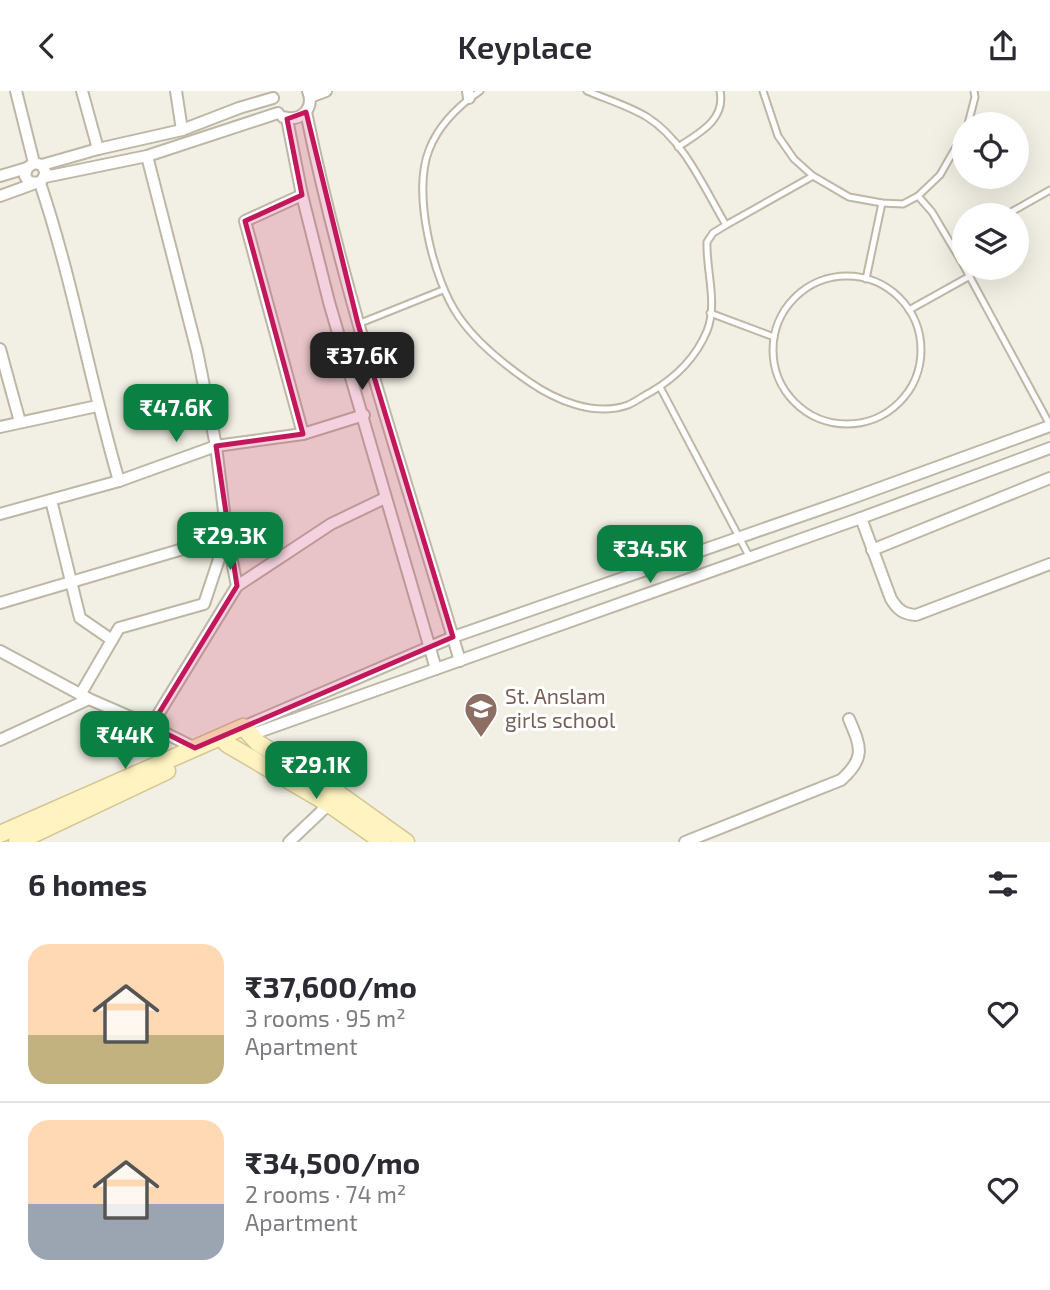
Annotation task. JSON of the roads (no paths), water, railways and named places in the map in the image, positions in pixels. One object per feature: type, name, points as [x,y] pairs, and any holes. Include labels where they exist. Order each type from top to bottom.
[{"type":"street","points":[[18,91],[34,166]]},
{"type":"street","points":[[82,91],[98,149]]},
{"type":"street","points":[[176,91],[182,129]]},
{"type":"street","points":[[326,91],[309,94],[306,112],[316,159],[358,324],[460,661]]},
{"type":"street","points":[[0,176],[182,129],[274,93],[329,302],[436,669]]},
{"type":"street","points":[[0,196],[40,181],[147,156],[282,116],[298,118],[306,112]]},
{"type":"street","points":[[147,156],[189,315],[216,446],[227,536],[237,586]]},
{"type":"street","points":[[34,166],[45,169],[40,181],[74,300],[97,407],[119,481]]},
{"type":"street","points":[[34,166],[25,176],[40,181]]},
{"type":"street","points":[[302,195],[245,221],[303,433]]},
{"type":"street","points":[[0,349],[20,422]]},
{"type":"street","points":[[0,427],[97,407]]},
{"type":"street","points":[[0,514],[119,481],[216,446],[303,433],[364,415]]},
{"type":"street","points":[[16,842],[224,741],[453,637],[739,538],[1050,425]]},
{"type":"street","points":[[246,731],[460,661],[749,556],[860,519],[1050,447]]},
{"type":"street","points":[[872,550],[1050,478]]},
{"type":"street","points":[[151,726],[237,586],[331,524],[385,498]]},
{"type":"street","points":[[51,500],[80,618],[112,639]]},
{"type":"street","points":[[860,519],[897,608],[905,614],[916,615],[1050,564]]},
{"type":"street","points":[[0,603],[227,536]]},
{"type":"street","points":[[0,740],[84,697],[119,628],[204,604],[227,536]]},
{"type":"street","points":[[0,651],[84,697],[195,748]]},
{"type":"street","points":[[685,842],[841,779],[858,762],[860,752],[859,741],[849,719]]},
{"type":"street","points":[[246,731],[258,743],[332,789],[393,840]]},
{"type":"street","points":[[0,834],[195,748],[224,741],[393,840]]},
{"type":"street","points":[[289,842],[329,804]]},
{"type":"lane","points":[[480,91],[468,95],[442,126],[429,150],[422,182],[429,240],[443,290],[459,317],[501,362],[546,394],[568,403],[597,408],[626,405],[660,387],[680,372],[707,330],[712,304],[707,242],[713,233],[813,176]]},
{"type":"lane","points":[[587,91],[647,116],[678,147],[726,225]]},
{"type":"lane","points":[[678,147],[709,126],[719,113],[722,100],[720,91]]},
{"type":"lane","points":[[763,91],[778,136],[794,159],[813,176],[849,197],[903,204],[918,197],[940,175],[952,154]]},
{"type":"lane","points":[[971,112],[974,91]]},
{"type":"lane","points":[[1027,203],[1050,190]]},
{"type":"lane","points":[[918,197],[932,212],[952,244]]},
{"type":"lane","points":[[866,279],[882,203]]},
{"type":"lane","points":[[832,278],[866,279],[895,293],[909,310],[918,330],[920,352],[912,384],[891,409],[872,420],[839,424],[828,422],[799,407],[779,380],[773,359],[774,337],[787,307],[802,291],[832,278]]},
{"type":"lane","points":[[909,310],[963,280]]},
{"type":"lane","points":[[972,280],[1050,425]]},
{"type":"lane","points":[[358,324],[443,290]]},
{"type":"lane","points":[[710,313],[774,337]]},
{"type":"lane","points":[[660,387],[749,556]]},
{"type":"place","name":"St. Anslam girls school","points":[[481,739]]}]
